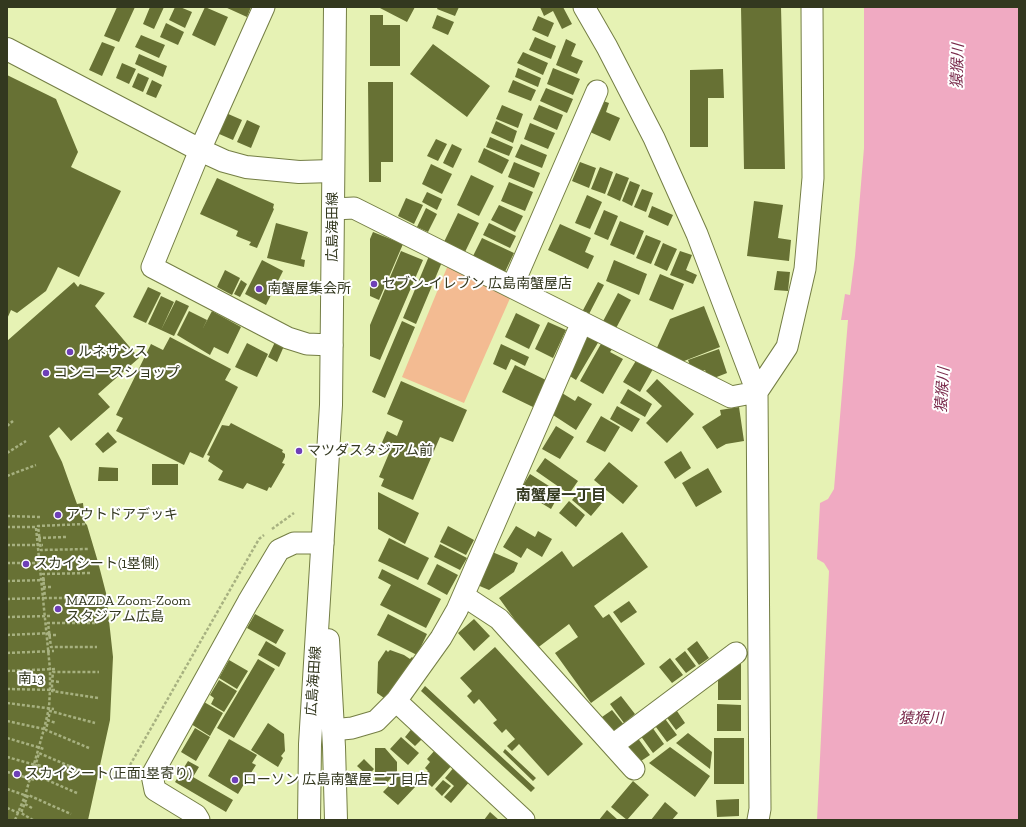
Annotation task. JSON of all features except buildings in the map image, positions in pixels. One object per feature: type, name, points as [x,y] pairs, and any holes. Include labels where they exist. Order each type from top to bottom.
[{"type":"main road","name":"広島海田線","points":[[309,820],[310,744],[323,543],[327,439],[331,405],[335,7]]},
{"type":"main road","points":[[7,49],[200,150],[224,161],[246,167],[299,172],[334,171]]},
{"type":"main road","name":"広島海田線","points":[[323,543],[333,730],[336,820]]},
{"type":"street","points":[[264,7],[200,150],[152,267],[288,338],[307,344],[332,345]]},
{"type":"street","points":[[584,7],[607,47],[654,138],[697,234],[757,392],[760,809],[758,820]]},
{"type":"street","points":[[334,209],[354,208],[731,398],[757,392],[787,347],[805,269],[813,178],[812,7]]},
{"type":"street","points":[[512,287],[597,91]]},
{"type":"street","points":[[333,730],[352,728],[376,721],[396,701],[441,638],[464,596],[582,322]]},
{"type":"street","points":[[199,820],[196,815],[155,790],[152,775],[279,550],[286,545],[294,543],[323,543]]},
{"type":"street","points":[[464,596],[499,618],[634,769]]},
{"type":"street","points":[[613,745],[736,653]]},
{"type":"street","points":[[396,701],[524,820]]},
{"type":"path","points":[[7,426],[13,421]]},
{"type":"path","points":[[7,453],[26,442]]},
{"type":"path","points":[[7,476],[36,465]]},
{"type":"path","points":[[7,516],[40,517]]},
{"type":"path","points":[[7,527],[85,524]]},
{"type":"path","points":[[41,526],[38,526],[38,538],[49,635],[52,691],[55,690]]},
{"type":"path","points":[[36,528],[41,550],[88,549]]},
{"type":"path","points":[[38,538],[66,537]]},
{"type":"path","points":[[7,545],[43,545]]},
{"type":"path","points":[[7,563],[45,562]]},
{"type":"path","points":[[48,598],[46,598],[43,587],[43,574],[90,573]]},
{"type":"path","points":[[7,581],[47,580]]},
{"type":"path","points":[[43,587],[52,587]]},
{"type":"path","points":[[7,599],[93,598]]},
{"type":"path","points":[[7,617],[50,616]]},
{"type":"path","points":[[95,623],[48,623],[50,647],[97,647]]},
{"type":"path","points":[[7,635],[57,635]]},
{"type":"path","points":[[7,653],[54,651]]},
{"type":"path","points":[[48,730],[46,730],[51,681],[55,670]]},
{"type":"path","points":[[7,671],[55,670],[99,672]]},
{"type":"path","points":[[51,681],[60,682]]},
{"type":"path","name":"南13","points":[[7,688],[55,690],[98,698]]},
{"type":"path","points":[[7,703],[53,710],[95,723]]},
{"type":"path","points":[[24,815],[21,813],[30,779],[36,764],[38,748],[50,711],[53,710]]},
{"type":"path","points":[[47,720],[56,723]]},
{"type":"path","points":[[7,721],[48,730],[90,748]]},
{"type":"path","points":[[7,738],[44,749]]},
{"type":"path","points":[[77,793],[33,774],[39,754],[83,772]]},
{"type":"path","points":[[7,757],[44,767]]},
{"type":"path","points":[[7,772],[34,780]]},
{"type":"path","points":[[7,789],[25,796],[30,796],[71,814]]},
{"type":"path","points":[[15,820],[28,795],[30,796]]},
{"type":"path","points":[[24,804],[32,808]]},
{"type":"path","points":[[7,808],[33,820]]},
{"type":"shaded area","points":[[448,265],[511,296],[464,403],[402,377]]},
{"type":"water","name":"猿猴川","points":[[864,7],[1019,7],[1019,820],[817,820],[829,571],[824,563],[817,559],[820,503],[828,499],[834,489],[848,320],[841,320],[845,294],[850,295],[855,256],[864,148]]},
{"type":"place","name":"セブン-イレブン 広島南蟹屋店","points":[[374,284]]},
{"type":"place","name":"南蟹屋集会所","points":[[259,289]]},
{"type":"place","name":"ルネサンス","points":[[70,352]]},
{"type":"place","name":"コンコースショップ","points":[[46,373]]},
{"type":"place","name":"マツダスタジアム前","points":[[299,451]]},
{"type":"place","name":"アウトドアデッキ","points":[[58,515]]},
{"type":"place","name":"スカイシート(1塁側)","points":[[26,564]]},
{"type":"place","name":"MAZDA Zoom-Zoom スタジアム広島","points":[[58,609]]},
{"type":"place","name":"スカイシート(正面1塁寄り)","points":[[17,774]]},
{"type":"place","name":"ローソン 広島南蟹屋二丁目店","points":[[235,780]]},
{"type":"district","name":"南蟹屋一丁目","points":[[561,496]]}]
